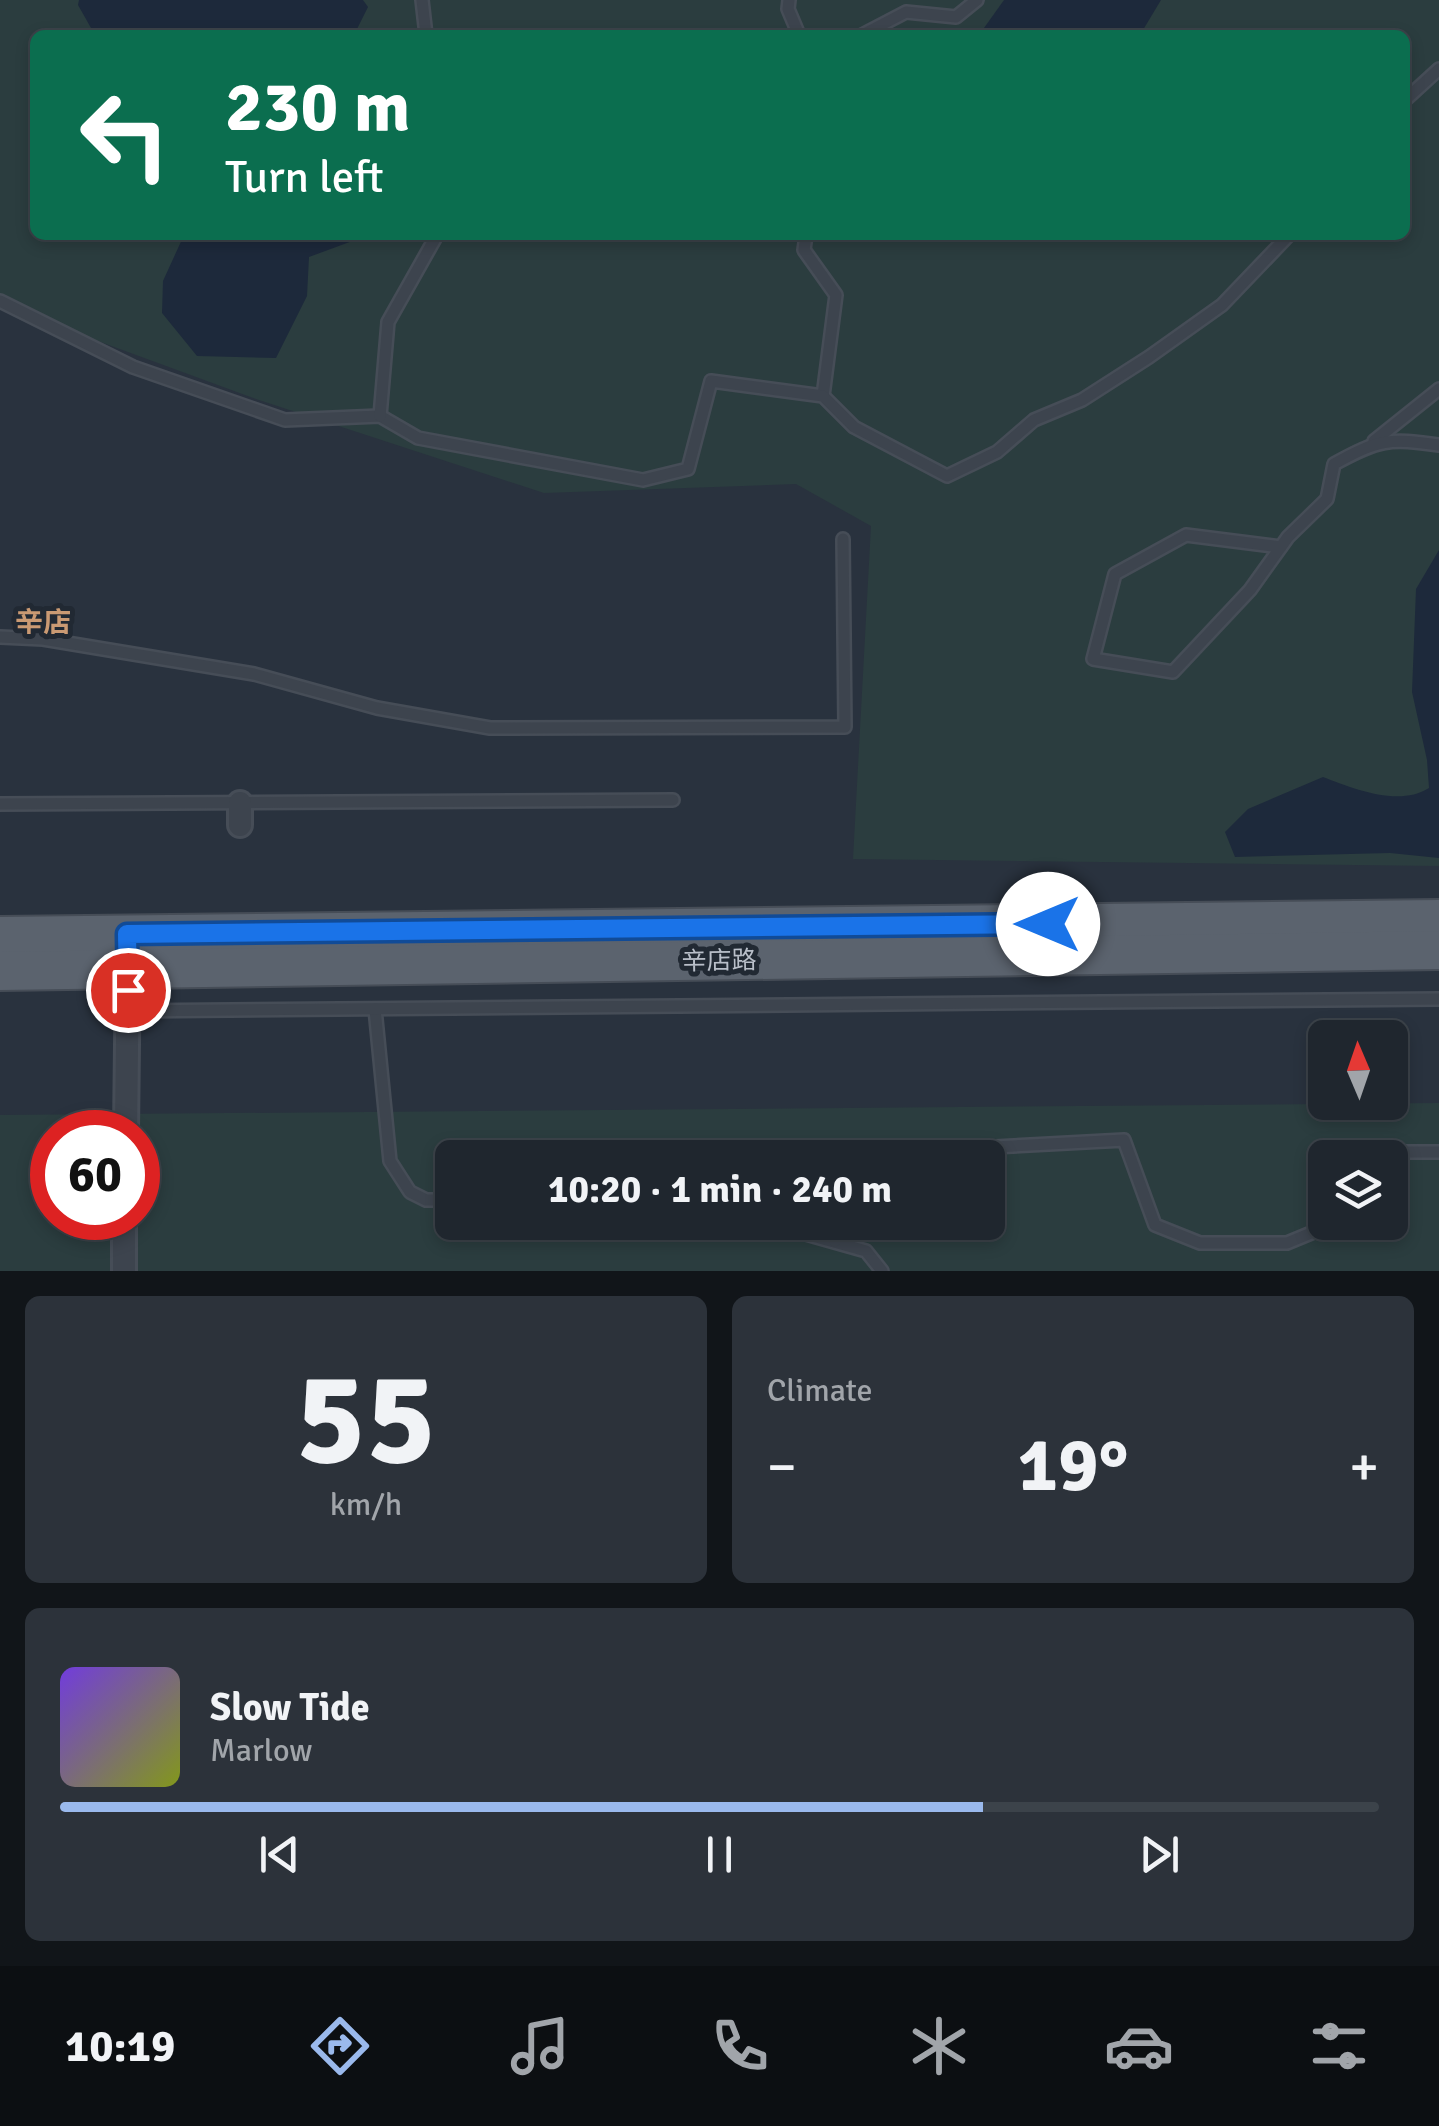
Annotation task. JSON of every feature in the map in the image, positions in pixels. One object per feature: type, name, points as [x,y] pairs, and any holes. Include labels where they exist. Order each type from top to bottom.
[{"type":"main road","name":"辛店路","points":[[0,972],[128,952],[1439,919]]},
{"type":"main road","name":"辛店路","points":[[0,936],[128,952],[1439,950]]},
{"type":"street","points":[[126,1110],[128,952]]},
{"type":"street","points":[[124,1240],[124,1271]]},
{"type":"lane","points":[[422,0],[425,30]]},
{"type":"lane","points":[[790,0],[788,10],[798,30]]},
{"type":"lane","points":[[872,30],[906,12],[956,17],[978,0]]},
{"type":"lane","points":[[1410,96],[1439,70]]},
{"type":"lane","points":[[380,416],[388,322],[434,240]]},
{"type":"lane","points":[[805,240],[804,250],[836,295],[823,396]]},
{"type":"lane","points":[[0,301],[133,367],[286,420],[380,416],[418,438],[643,480],[688,469],[711,381],[823,396],[854,427],[947,476],[997,452],[1034,420],[1082,400],[1164,346],[1222,304],[1284,240]]},
{"type":"lane","points":[[1281,547],[1186,535],[1115,574],[1093,659],[1173,672],[1328,499],[1334,464],[1371,444],[1439,388]]},
{"type":"lane","points":[[1371,444],[1398,439],[1439,445]]},
{"type":"lane","points":[[0,637],[43,639],[254,674],[377,708],[490,728],[845,727],[843,539]]},
{"type":"lane","points":[[0,804],[240,814],[673,800]]},
{"type":"lane","points":[[127,1011],[1439,999]]},
{"type":"lane","points":[[376,1008],[390,1161],[410,1192],[435,1200]]},
{"type":"lane","points":[[1005,1146],[1124,1140],[1155,1224],[1200,1243],[1287,1243],[1308,1235]]},
{"type":"lane","points":[[1408,1152],[1439,1152]]},
{"type":"lane","points":[[831,1240],[866,1251],[886,1271]]},
{"type":"shaded area","points":[[0,0],[1439,0],[1439,866],[853,859],[871,526],[796,484],[544,493],[259,400],[0,305]]},
{"type":"shaded area","points":[[1408,1103],[1439,1103],[1439,1271],[0,1271],[0,1115],[30,1115],[30,1240],[160,1240],[160,1114],[1308,1104],[1308,1120],[1408,1120]]},
{"type":"water","points":[[79,0],[363,0],[368,7],[356,30],[92,30]]},
{"type":"water","points":[[1004,0],[1161,0],[1143,30],[983,30]]},
{"type":"water","points":[[182,240],[355,240],[309,257],[307,296],[276,358],[197,356],[162,313],[163,281]]},
{"type":"water","points":[[1439,550],[1439,858],[1390,853],[1235,857],[1225,832],[1248,809],[1323,777],[1390,796],[1429,788],[1412,692],[1416,589]]},
{"type":"district","name":"辛店","points":[[43,622]]},
{"type":"route","points":[[128,990],[127,934],[1048,924]]}]
